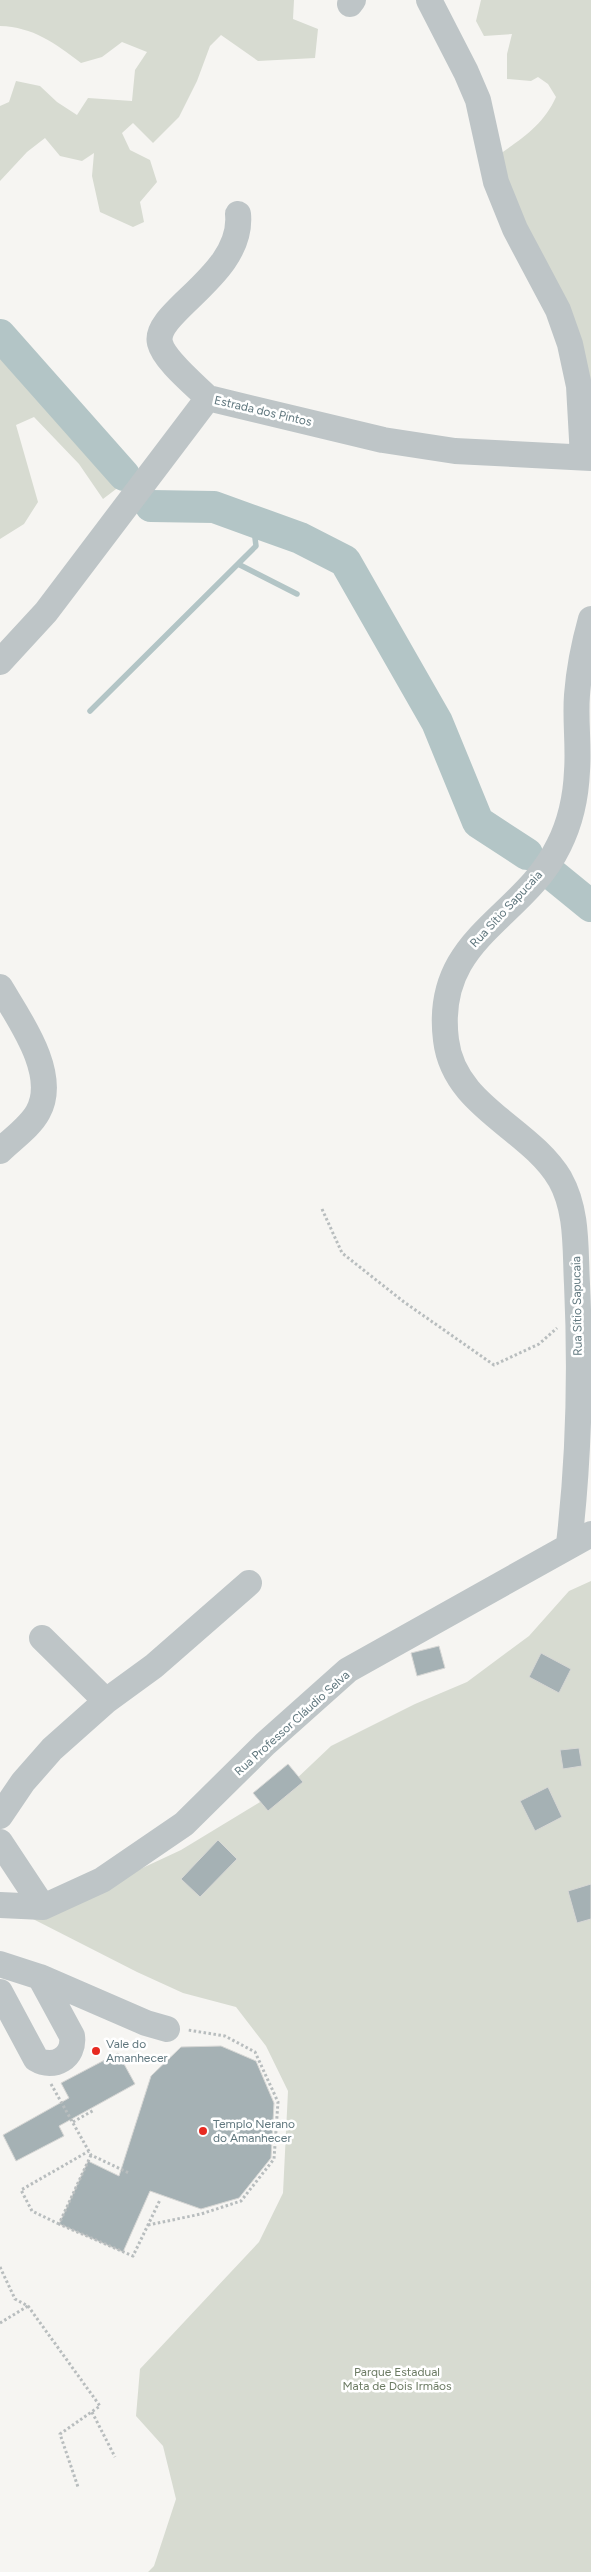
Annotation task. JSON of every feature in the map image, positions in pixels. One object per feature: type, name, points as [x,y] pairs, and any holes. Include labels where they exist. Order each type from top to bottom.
[{"type":"street","points":[[429,0],[466,72],[478,100],[496,182],[512,221],[558,310],[570,344],[578,386],[587,457]]},
{"type":"street","points":[[208,398],[165,355],[159,342],[161,330],[168,319],[214,275],[228,257],[236,241],[239,226],[238,214]]},
{"type":"street","name":"Estrada dos Pintos","points":[[0,662],[46,612],[208,398],[383,440],[473,452],[587,457]]},
{"type":"street","name":"Rua Sítio Sapucaia","points":[[580,1539],[578,1309],[574,1222],[570,1203],[560,1181],[546,1160],[471,1095],[453,1068],[446,1042],[445,1010],[451,982],[466,951],[498,916],[536,881],[559,846],[570,815],[578,770],[577,695],[583,650],[591,620]]},
{"type":"street","points":[[0,987],[41,1063],[44,1090],[38,1112],[0,1151]]},
{"type":"street","name":"Rua Professor Cláudio Selva","points":[[0,1905],[43,1907],[102,1880],[184,1824],[265,1744],[348,1670],[580,1539]]},
{"type":"street","points":[[0,1816],[23,1782],[52,1749],[106,1701],[154,1666],[249,1583]]},
{"type":"street","points":[[42,1638],[106,1701]]},
{"type":"street","points":[[0,1842],[43,1907]]},
{"type":"street","points":[[0,1964],[40,1976],[146,2023],[167,2029]]},
{"type":"street","points":[[0,1992],[36,2059],[42,2063],[56,2063],[69,2054],[72,2049],[72,2036],[40,1976]]},
{"type":"path","points":[[322,1209],[342,1253],[404,1302],[494,1365],[539,1344],[578,1309]]},
{"type":"path","points":[[148,2225],[201,2214],[241,2201],[274,2159],[278,2102],[255,2052],[225,2036],[188,2030],[167,2029]]},
{"type":"path","points":[[46,2077],[91,2155],[129,2173]]},
{"type":"path","points":[[72,2122],[94,2110]]},
{"type":"path","points":[[88,2151],[21,2190],[32,2211],[133,2256],[160,2200]]},
{"type":"path","points":[[59,2224],[91,2155]]},
{"type":"path","points":[[0,2267],[15,2299],[28,2306],[100,2406],[60,2434],[78,2487]]},
{"type":"path","points":[[0,2323],[28,2306]]},
{"type":"path","points":[[92,2412],[115,2457]]},
{"type":"green space","points":[[0,0],[294,0],[293,19],[318,29],[315,58],[258,61],[221,35],[210,46],[197,81],[179,117],[153,143],[133,123],[122,133],[130,150],[150,160],[157,182],[140,202],[144,222],[133,227],[100,212],[92,176],[94,153],[82,161],[60,156],[45,138],[27,152],[0,181],[0,106],[9,102],[16,81],[40,86],[57,102],[77,115],[88,98],[132,101],[135,70],[147,52],[122,42],[102,57],[81,63],[43,37],[23,29],[0,26]]},
{"type":"green space","points":[[481,0],[591,0],[591,418],[494,158],[530,132],[551,107],[556,97],[548,84],[538,77],[531,81],[507,79],[507,54],[512,34],[484,36],[476,21]]},
{"type":"green space","points":[[0,325],[129,475],[120,486],[103,499],[79,464],[34,417],[16,425],[38,502],[24,524],[0,539]]},
{"type":"green space","name":"Parque Estadual Mata de Dois Irmãos","points":[[591,1581],[591,2572],[148,2572],[154,2566],[176,2499],[163,2446],[136,2416],[140,2369],[259,2242],[283,2193],[288,2091],[266,2046],[236,2007],[183,1993],[137,1972],[33,1919],[181,1850],[293,1782],[331,1746],[415,1704],[467,1682],[529,1636],[569,1591]]},
{"type":"building","points":[[439,1646],[445,1668],[417,1676],[411,1653]]},
{"type":"building","points":[[541,1653],[571,1669],[559,1693],[529,1677]]},
{"type":"building","points":[[579,1748],[582,1766],[563,1769],[560,1750]]},
{"type":"building","points":[[288,1764],[303,1782],[268,1811],[253,1793]]},
{"type":"building","points":[[548,1787],[562,1817],[535,1831],[520,1801]]},
{"type":"building","points":[[218,1840],[237,1859],[200,1897],[181,1879]]},
{"type":"building","points":[[591,1884],[591,1919],[577,1923],[568,1891]]},
{"type":"building","name":"Templo Nerano do Amanhecer","points":[[221,2046],[256,2061],[274,2103],[271,2158],[239,2198],[201,2209],[150,2191],[123,2252],[59,2224],[88,2161],[119,2176],[151,2076],[181,2047]]},
{"type":"building","points":[[118,2053],[135,2084],[59,2126],[64,2136],[16,2161],[3,2135],[69,2098],[61,2083]]},
{"type":"waterway","points":[[0,335],[124,475]]},
{"type":"waterway","points":[[151,506],[214,507],[300,538],[345,561],[437,722],[478,822],[527,854]]},
{"type":"waterway","points":[[90,711],[256,546],[253,522]]},
{"type":"waterway","points":[[238,564],[297,594]]},
{"type":"waterway","points":[[553,875],[591,906]]},
{"type":"place","name":"Vale do Amanhecer","points":[[96,2051]]},
{"type":"place","name":"Templo Nerano do Amanhecer","points":[[203,2131]]}]
